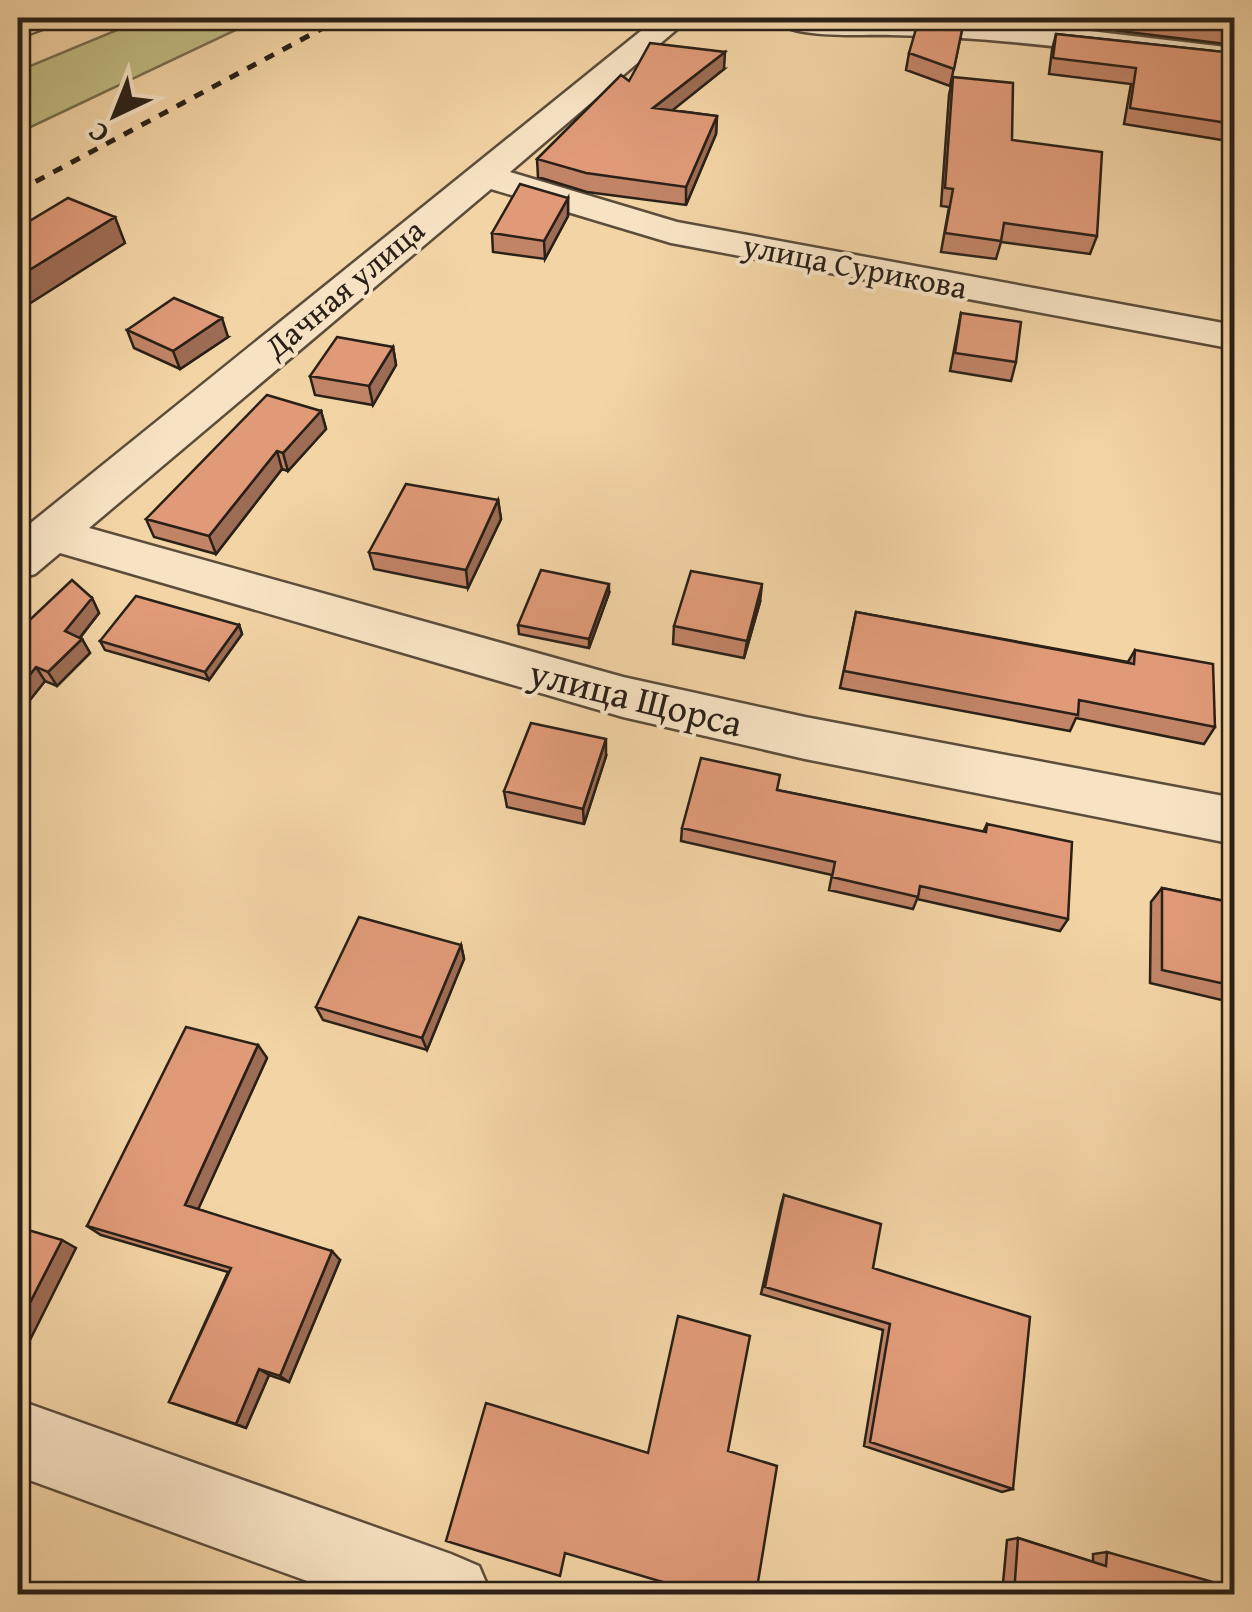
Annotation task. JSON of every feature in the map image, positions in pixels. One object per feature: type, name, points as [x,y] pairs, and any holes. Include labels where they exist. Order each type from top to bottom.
[{"type":"street","name":"Дачная улица","points":[[33,548],[675,18]]},
{"type":"street","points":[[788,18],[809,24],[988,28],[1234,58]]},
{"type":"street","name":"улица Сурикова","points":[[481,175],[671,232],[1234,337]]},
{"type":"street","name":"улица Щорса","points":[[33,548],[805,738],[1234,821]]},
{"type":"street","points":[[18,1438],[451,1594]]},
{"type":"lane","points":[[18,34],[67,18]]},
{"type":"shaded area","points":[[146,18],[261,18],[18,133],[18,71]]},
{"type":"building","points":[[1145,18],[1234,18],[1234,28]]},
{"type":"building","points":[[918,22],[963,25],[954,69],[909,53]]},
{"type":"building","points":[[1056,34],[1234,53],[1234,124],[1130,108],[1136,68],[1053,58]]},
{"type":"building","points":[[650,43],[725,52],[653,108],[717,116],[686,187],[586,173],[537,159],[621,75],[629,81]]},
{"type":"building","points":[[953,77],[1013,83],[1012,140],[1102,152],[1097,236],[1004,223],[1001,241],[945,233],[953,189],[945,188]]},
{"type":"building","points":[[520,184],[568,198],[544,241],[492,233]]},
{"type":"building","points":[[68,198],[115,217],[18,277],[18,228]]},
{"type":"building","points":[[174,298],[222,318],[173,351],[127,330]]},
{"type":"building","points":[[961,313],[1021,322],[1016,362],[955,353]]},
{"type":"building","points":[[337,337],[393,347],[369,386],[310,376]]},
{"type":"building","points":[[267,395],[321,411],[283,453],[277,451],[209,536],[146,519]]},
{"type":"building","points":[[406,484],[498,500],[466,570],[369,552]]},
{"type":"building","points":[[541,570],[609,584],[589,639],[518,625]]},
{"type":"building","points":[[691,571],[762,584],[747,641],[674,626]]},
{"type":"building","points":[[72,580],[92,598],[65,631],[82,639],[48,672],[36,667],[18,690],[18,631]]},
{"type":"building","points":[[136,596],[239,625],[205,672],[100,641]]},
{"type":"building","points":[[856,612],[1134,664],[1135,650],[1213,664],[1215,727],[1079,700],[1078,715],[844,671]]},
{"type":"building","points":[[531,723],[606,739],[583,809],[504,791]]},
{"type":"building","points":[[701,758],[780,775],[777,790],[986,832],[987,824],[1072,842],[1068,919],[920,886],[918,897],[832,877],[835,862],[682,828]]},
{"type":"building","points":[[1162,888],[1234,903],[1234,986],[1162,970]]},
{"type":"building","points":[[359,917],[461,945],[422,1038],[316,1007]]},
{"type":"building","points":[[186,1027],[258,1045],[185,1205],[332,1251],[280,1376],[259,1369],[236,1424],[169,1402],[231,1268],[87,1226]]},
{"type":"building","points":[[784,1195],[881,1224],[873,1268],[1030,1317],[1013,1489],[870,1442],[890,1324],[765,1287]]},
{"type":"building","points":[[18,1227],[62,1240],[18,1326]]},
{"type":"building","points":[[678,1316],[750,1336],[728,1451],[777,1466],[756,1594],[703,1594],[565,1553],[560,1576],[446,1541],[486,1403],[648,1453]]},
{"type":"building","points":[[1018,1538],[1106,1566],[1107,1552],[1234,1588],[1234,1594],[1014,1594]]},
{"type":"railway","points":[[18,191],[342,18]]}]
